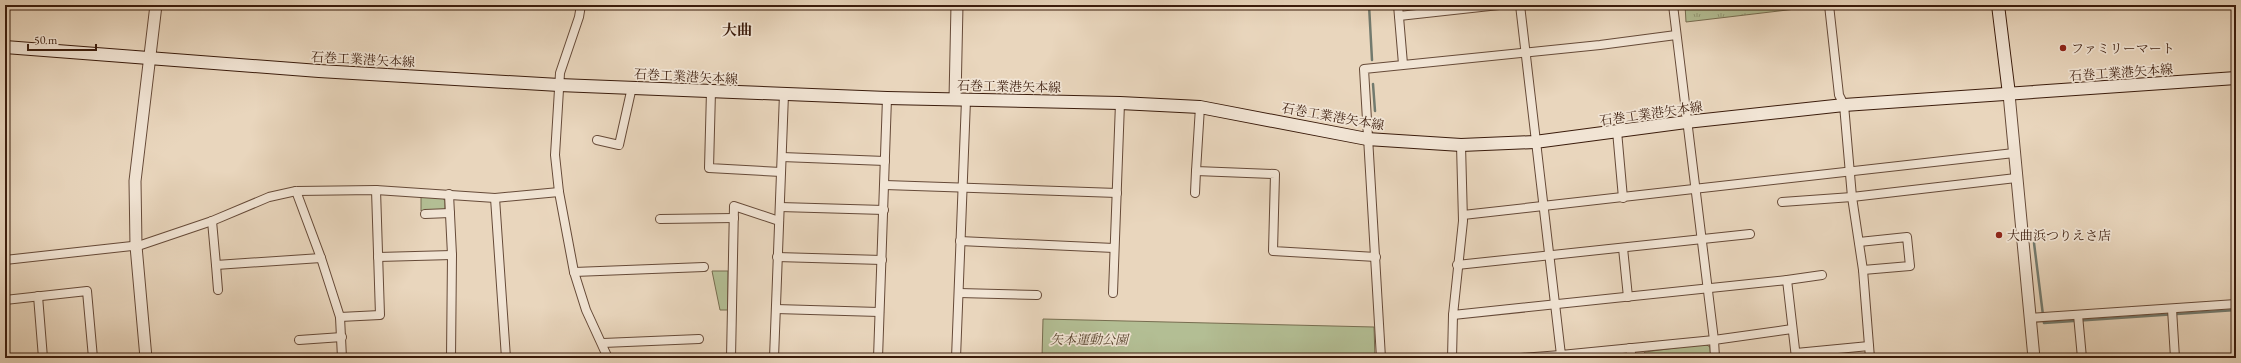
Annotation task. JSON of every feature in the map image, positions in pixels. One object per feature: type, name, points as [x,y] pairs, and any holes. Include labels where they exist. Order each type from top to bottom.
[{"type":"main road","points":[[1998,5],[2009,94]]},
{"type":"main road","name":"石巻工業港矢本線","points":[[5,47],[149,59],[559,85],[887,98],[1120,103],[1200,107],[1367,139],[1461,145],[1535,142],[1686,122],[1844,106],[2236,78]]},
{"type":"street","points":[[146,358],[136,246],[135,181],[156,5]]},
{"type":"street","points":[[581,5],[579,18],[560,73],[555,155],[559,192],[574,272],[586,310],[603,343],[608,358]]},
{"type":"street","points":[[956,5],[963,187],[956,358]]},
{"type":"street","points":[[1398,5],[1404,64]]},
{"type":"street","points":[[1399,16],[1499,5]]},
{"type":"street","points":[[1520,5],[1561,355]]},
{"type":"street","points":[[1673,5],[1686,122],[1708,287],[1715,358]]},
{"type":"street","points":[[1829,5],[1839,95],[1844,106],[1851,170],[1852,197],[1863,270],[1870,358]]},
{"type":"street","points":[[1381,358],[1364,68],[1676,35]]},
{"type":"street","points":[[597,140],[622,146],[632,87]]},
{"type":"street","points":[[711,91],[709,168],[781,172]]},
{"type":"street","points":[[774,358],[784,94]]},
{"type":"street","points":[[2009,94],[2016,178],[2034,317],[2034,358]]},
{"type":"street","points":[[878,358],[887,98]]},
{"type":"street","points":[[1113,293],[1120,103]]},
{"type":"street","points":[[1195,193],[1200,107]]},
{"type":"street","points":[[1617,131],[1623,198]]},
{"type":"street","points":[[1452,358],[1453,315],[1463,215],[1461,145]]},
{"type":"street","points":[[1463,215],[1623,198],[1851,170],[2014,153]]},
{"type":"street","points":[[782,157],[886,161]]},
{"type":"street","points":[[1196,171],[1275,174],[1273,251],[1376,257]]},
{"type":"street","points":[[1782,202],[1852,197],[2016,178]]},
{"type":"street","points":[[885,185],[1117,193]]},
{"type":"street","points":[[5,260],[136,246],[212,221],[269,197],[296,191],[376,190],[495,198],[559,192]]},
{"type":"street","points":[[340,317],[380,315],[376,190]]},
{"type":"street","points":[[296,191],[321,258],[340,317],[342,358]]},
{"type":"street","points":[[449,194],[452,255],[451,358]]},
{"type":"street","points":[[495,198],[506,358]]},
{"type":"street","points":[[732,358],[734,206],[779,221]]},
{"type":"street","points":[[780,207],[884,210]]},
{"type":"street","points":[[425,214],[450,214]]},
{"type":"street","points":[[660,219],[734,218]]},
{"type":"street","points":[[212,221],[218,290]]},
{"type":"street","points":[[1457,265],[1750,234]]},
{"type":"street","points":[[1859,242],[1908,237],[1910,266],[1863,270]]},
{"type":"street","points":[[960,241],[1114,248]]},
{"type":"street","points":[[1623,248],[1628,297]]},
{"type":"street","points":[[378,257],[452,255]]},
{"type":"street","points":[[777,257],[882,260]]},
{"type":"street","points":[[216,265],[321,258]]},
{"type":"street","points":[[574,272],[704,267]]},
{"type":"street","points":[[1453,315],[1822,275]]},
{"type":"street","points":[[1786,280],[1796,355],[1869,346]]},
{"type":"street","points":[[5,300],[87,291],[93,358]]},
{"type":"street","points":[[959,293],[1037,295]]},
{"type":"street","points":[[38,296],[43,358]]},
{"type":"street","points":[[2034,317],[2078,316],[2172,310],[2236,304]]},
{"type":"street","points":[[776,309],[879,312]]},
{"type":"street","points":[[2172,310],[2175,358]]},
{"type":"street","points":[[2078,316],[2082,358]]},
{"type":"street","points":[[1521,358],[1714,340],[1792,329]]},
{"type":"street","points":[[299,340],[342,337]]},
{"type":"street","points":[[603,343],[699,339]]},
{"type":"street","points":[[1630,348],[1632,358]]},
{"type":"green space","points":[[1685,5],[1821,5],[1821,6],[1686,22]]},
{"type":"green space","points":[[421,195],[440,197],[445,200],[445,209],[441,211],[421,211]]},
{"type":"green space","points":[[712,271],[728,271],[728,310],[720,310]]},
{"type":"green space","name":"矢本運動公園","points":[[1043,319],[1374,327],[1375,358],[1042,358]]},
{"type":"green space","points":[[1705,344],[1710,347],[1711,358],[1640,358],[1645,352]]},
{"type":"waterway","points":[[1369,5],[1372,60]]},
{"type":"waterway","points":[[1373,84],[1375,111]]},
{"type":"waterway","points":[[2034,243],[2044,323],[2236,310]]},
{"type":"place","name":"ファミリーマート","points":[[2063,48]]},
{"type":"place","name":"大曲浜つりえさ店","points":[[1999,235]]},
{"type":"district","name":"大曲","points":[[737,30]]}]
